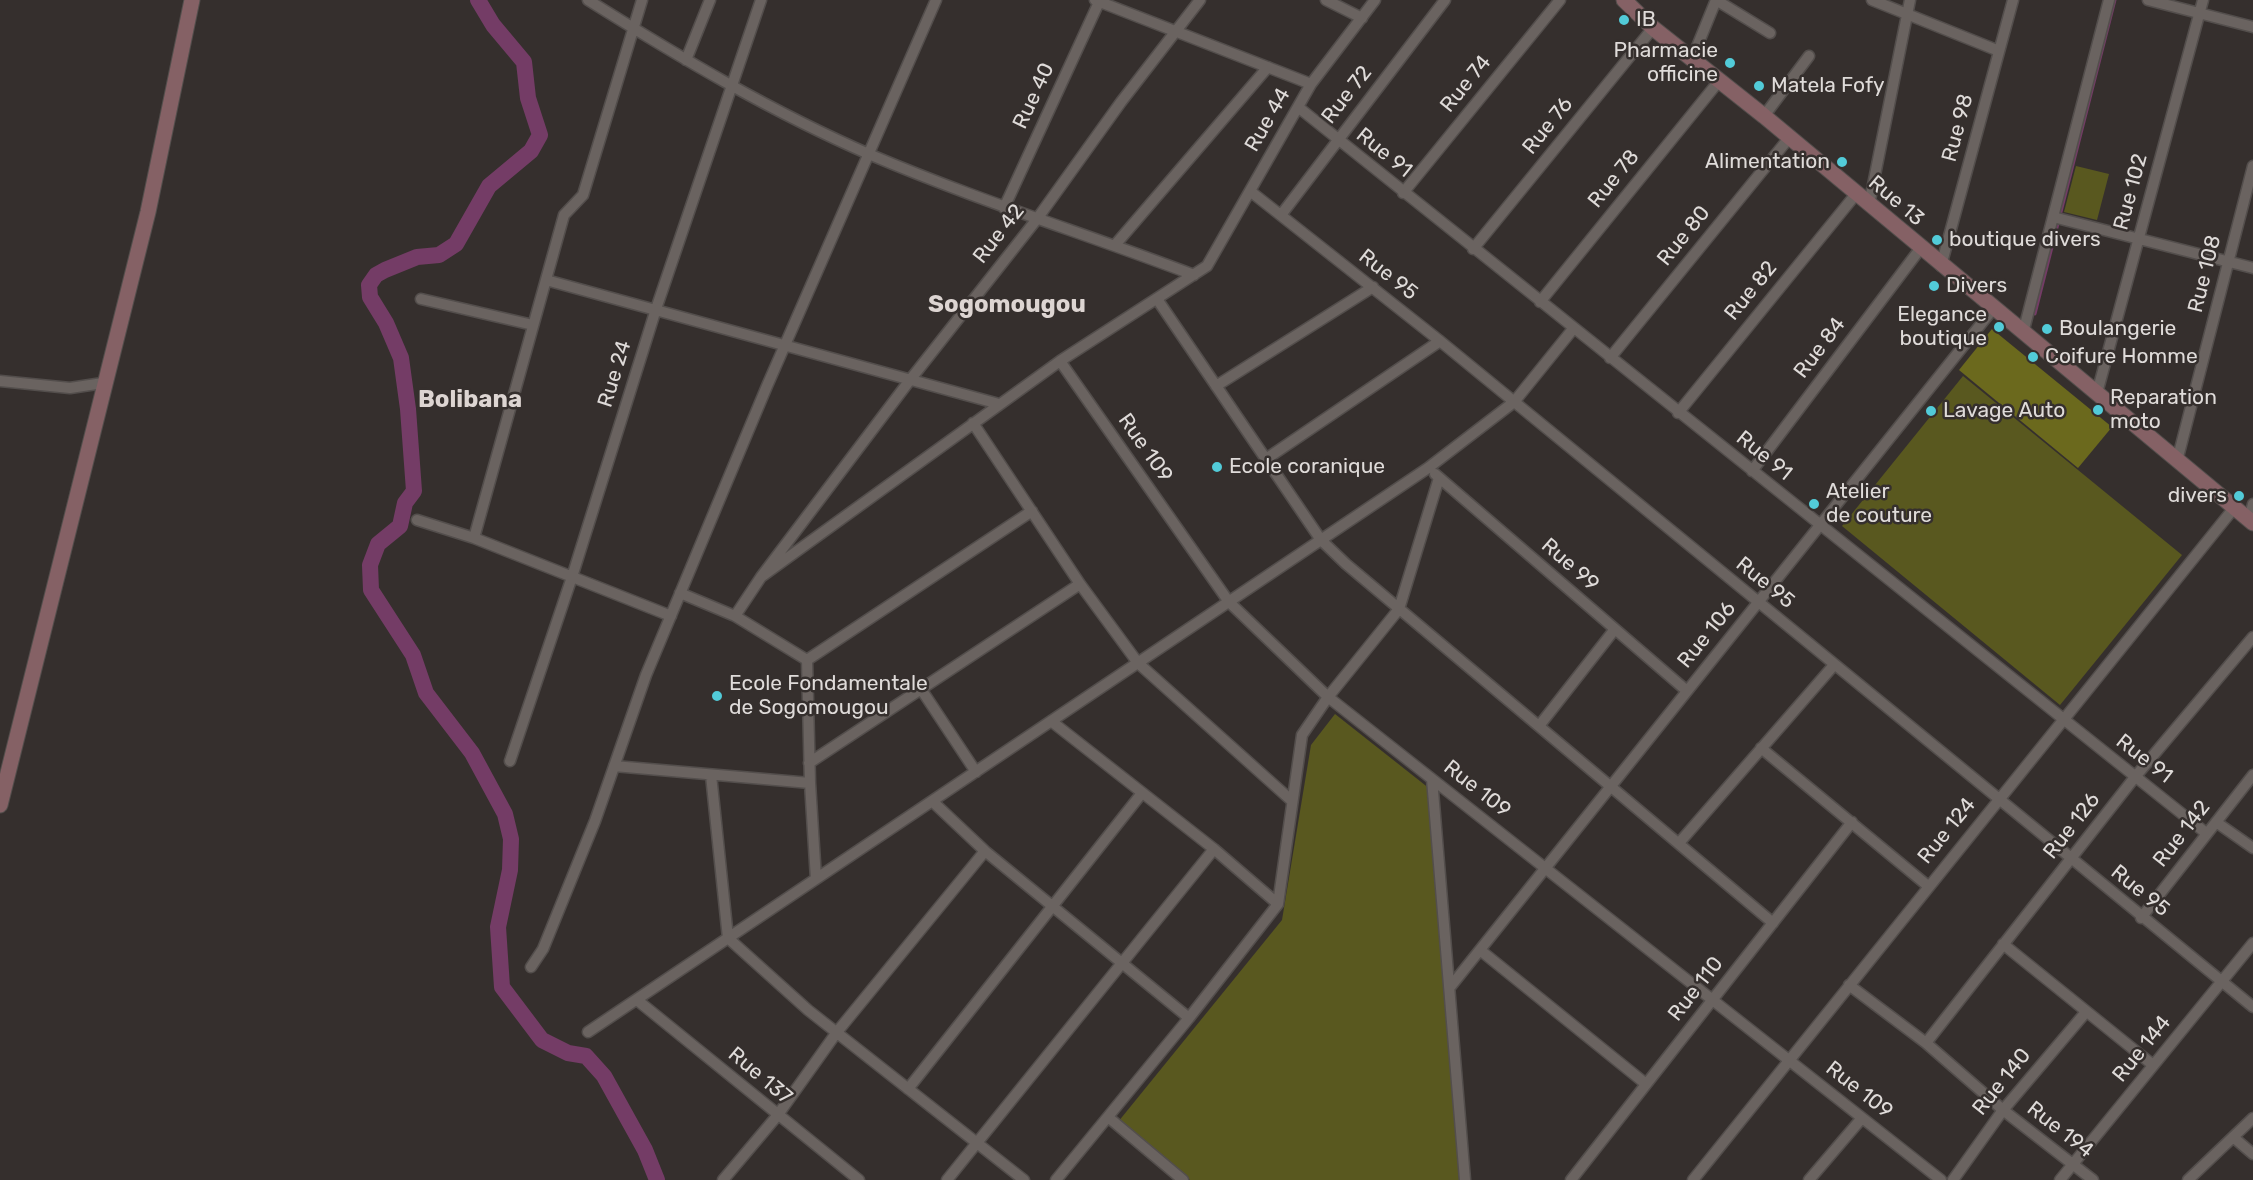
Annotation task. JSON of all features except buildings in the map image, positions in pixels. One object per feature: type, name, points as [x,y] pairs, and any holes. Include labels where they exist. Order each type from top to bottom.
[{"type":"street","points":[[0,805],[147,212],[192,0]]},
{"type":"street","points":[[588,0],[733,88],[869,154],[1004,208],[1115,245],[1194,275]]},
{"type":"street","points":[[474,538],[564,215],[583,195],[642,0]]},
{"type":"street","points":[[686,60],[710,0]]},
{"type":"street","name":"Rue 24","points":[[510,761],[572,577],[656,309],[733,88],[761,0]]},
{"type":"street","points":[[531,967],[543,949],[646,675],[680,593],[785,345],[936,0]]},
{"type":"street","name":"Rue 42","points":[[735,616],[761,577],[910,380],[1037,219],[1121,102],[1178,32],[1200,0]]},
{"type":"street","points":[[1326,0],[1362,18]]},
{"type":"street","name":"Rue 44","points":[[1207,266],[1311,84],[1375,0]]},
{"type":"street","name":"Rue 72","points":[[1281,215],[1445,0]]},
{"type":"street","name":"Rue 74","points":[[1403,193],[1560,0]]},
{"type":"street","name":"Rue 13","points":[[1624,0],[1653,28],[1764,116],[1920,249],[2251,521]]},
{"type":"street","points":[[1692,58],[1716,0],[1770,33]]},
{"type":"street","points":[[1872,0],[1906,16],[1999,51]]},
{"type":"street","points":[[1869,205],[1910,0]]},
{"type":"street","name":"Rue 98","points":[[1941,266],[2013,0]]},
{"type":"street","points":[[2023,333],[2109,0]]},
{"type":"street","points":[[2148,0],[2253,27]]},
{"type":"street","name":"Rue 102","points":[[2097,393],[2203,0]]},
{"type":"street","points":[[1098,1],[1311,84]]},
{"type":"street","name":"Rue 40","points":[[1004,208],[1098,1]]},
{"type":"street","name":"Rue 76","points":[[1473,249],[1653,28]]},
{"type":"street","points":[[1764,116],[1809,56]]},
{"type":"street","points":[[1115,245],[1268,67]]},
{"type":"street","name":"Rue 78","points":[[1539,302],[1719,81]]},
{"type":"street","name":"Rue 91","points":[[1298,107],[1336,140],[2206,833]]},
{"type":"street","name":"Rue 80","points":[[1610,358],[1789,138]]},
{"type":"street","name":"Rue 108","points":[[2177,460],[2253,166]]},
{"type":"street","name":"Rue 95","points":[[1250,191],[1440,341],[2253,1008]]},
{"type":"street","name":"Rue 82","points":[[1678,413],[1856,194]]},
{"type":"street","points":[[2053,217],[2253,268]]},
{"type":"street","name":"Rue 84","points":[[1752,471],[1920,249]]},
{"type":"street","name":"Rue 42","points":[[761,577],[1060,360],[1207,266]]},
{"type":"street","points":[[546,280],[999,404]]},
{"type":"street","points":[[1216,386],[1372,287]]},
{"type":"street","points":[[1157,298],[1321,540],[1399,609],[1773,922]]},
{"type":"street","points":[[421,299],[533,325]]},
{"type":"street","name":"Rue 106","points":[[1451,986],[1993,309]]},
{"type":"street","points":[[588,1032],[1428,468],[1514,402],[1573,329]]},
{"type":"street","points":[[1266,459],[1440,341]]},
{"type":"street","name":"Rue 109","points":[[1060,360],[1229,602],[1328,697],[1941,1180]]},
{"type":"street","points":[[0,381],[19,381],[34,386],[69,388],[103,383]]},
{"type":"street","points":[[974,423],[1080,584],[1138,663],[1292,801]]},
{"type":"street","name":"Rue 99","points":[[1428,468],[1687,691]]},
{"type":"street","points":[[1056,1180],[1189,1018],[1278,904],[1302,735],[1328,697],[1399,609],[1439,478]]},
{"type":"street","points":[[2251,521],[2253,504]]},
{"type":"street","name":"Rue 124","points":[[1693,1180],[2234,508]]},
{"type":"street","points":[[807,660],[1032,511]]},
{"type":"street","points":[[417,520],[474,538],[671,616]]},
{"type":"street","points":[[809,763],[1080,584]]},
{"type":"street","points":[[680,593],[735,616],[807,660]]},
{"type":"street","points":[[1539,726],[1615,629]]},
{"type":"street","name":"Rue 126","points":[[1926,1042],[2135,777],[2253,637]]},
{"type":"street","points":[[807,660],[809,763],[816,879]]},
{"type":"street","points":[[1679,843],[1834,665]]},
{"type":"street","points":[[921,689],[976,772]]},
{"type":"street","points":[[1051,721],[1214,849],[1278,904]]},
{"type":"street","points":[[1761,748],[1928,886]]},
{"type":"street","points":[[614,765],[810,783]]},
{"type":"street","points":[[711,775],[728,938],[837,1032],[1024,1180]]},
{"type":"street","name":"Rue 142","points":[[2141,918],[2253,775]]},
{"type":"street","points":[[1432,779],[1451,986],[1465,1180]]},
{"type":"street","points":[[909,1089],[1142,793]]},
{"type":"street","points":[[932,801],[985,851],[1189,1018]]},
{"type":"street","name":"Rue 110","points":[[1571,1180],[1852,822]]},
{"type":"street","points":[[2216,822],[2253,848]]},
{"type":"street","points":[[947,1180],[1214,849]]},
{"type":"street","points":[[723,1180],[777,1116],[837,1032],[985,851]]},
{"type":"street","name":"Rue 144","points":[[2060,1180],[2253,943]]},
{"type":"street","points":[[2003,944],[2153,1065]]},
{"type":"street","points":[[1480,950],[1646,1084]]},
{"type":"street","name":"Rue 194","points":[[1849,985],[1926,1042],[2003,1110],[2093,1180]]},
{"type":"street","name":"Rue 137","points":[[637,999],[777,1116],[858,1180]]},
{"type":"street","name":"Rue 140","points":[[1953,1180],[2003,1110],[2086,1011]]},
{"type":"street","points":[[1108,1117],[1183,1180]]},
{"type":"street","points":[[1809,1180],[1862,1118]]},
{"type":"street","points":[[2188,1180],[2253,1118]]},
{"type":"street","points":[[2233,1137],[2253,1154]]},
{"type":"shaded area","points":[[2076,166],[2109,174],[2097,220],[2064,212]]},
{"type":"shaded area","points":[[1992,329],[2112,427],[2078,468],[1959,370]]},
{"type":"shaded area","points":[[1963,376],[2182,555],[2060,705],[1842,526]]},
{"type":"shaded area","points":[[1335,714],[1430,789],[1460,1180],[1190,1180],[1118,1122],[1282,920],[1311,745]]},
{"type":"waterway","points":[[478,0],[493,25],[524,62],[528,98],[540,135],[531,151],[489,186],[456,244],[439,255],[417,257],[385,270],[376,275],[369,285],[370,297],[386,323],[401,358],[408,409],[414,491],[405,503],[400,526],[378,544],[370,565],[371,590],[413,655],[426,693],[472,753],[505,814],[511,839],[510,870],[498,927],[502,987],[542,1040],[568,1053],[586,1056],[604,1076],[645,1150],[657,1180]]},
{"type":"waterway","points":[[2035,314],[2115,0]]},
{"type":"place","name":"IB","points":[[1624,20]]},
{"type":"place","name":"Pharmacie officine","points":[[1730,63]]},
{"type":"place","name":"Matela Fofy","points":[[1759,86]]},
{"type":"place","name":"Alimentation","points":[[1842,162]]},
{"type":"place","name":"boutique divers","points":[[1937,240]]},
{"type":"place","name":"Divers","points":[[1934,286]]},
{"type":"place","name":"Elegance boutique","points":[[1999,327]]},
{"type":"place","name":"Boulangerie","points":[[2047,329]]},
{"type":"place","name":"Coifure Homme","points":[[2033,357]]},
{"type":"place","name":"Reparation moto","points":[[2098,410]]},
{"type":"place","name":"Lavage Auto","points":[[1931,411]]},
{"type":"place","name":"Ecole coranique","points":[[1217,467]]},
{"type":"place","name":"divers","points":[[2239,496]]},
{"type":"place","name":"Atelier de couture","points":[[1814,504]]},
{"type":"place","name":"Ecole Fondamentale de Sogomougou","points":[[717,696]]},
{"type":"district","name":"Sogomougou","points":[[1007,305]]},
{"type":"district","name":"Bolibana","points":[[470,400]]}]
